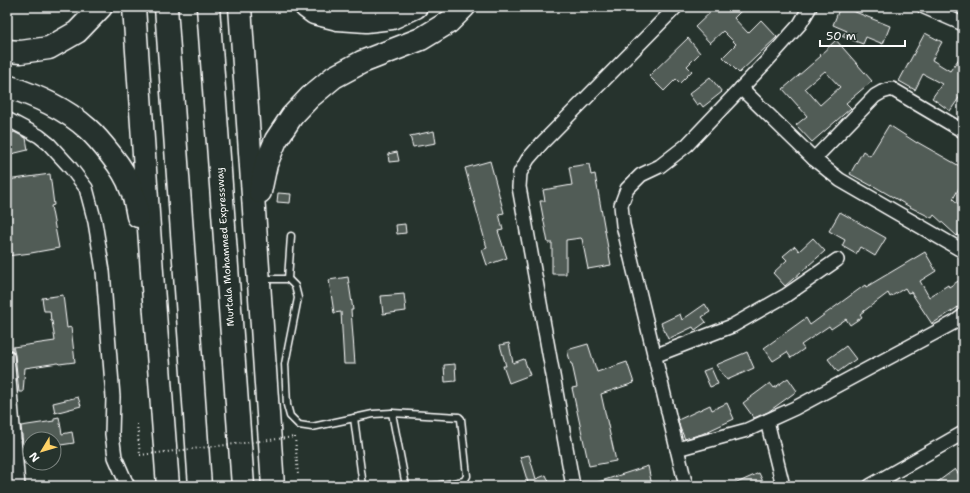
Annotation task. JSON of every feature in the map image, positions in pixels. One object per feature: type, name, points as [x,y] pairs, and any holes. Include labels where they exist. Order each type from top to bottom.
[{"type":"highway","points":[[7,50],[21,52],[49,48],[77,32],[101,7]]},
{"type":"highway","points":[[134,7],[168,486]]},
{"type":"highway","points":[[166,7],[200,486]]},
{"type":"highway","name":"Murtala Mohammed Expressway","points":[[208,7],[243,486]]},
{"type":"highway","points":[[240,7],[273,486]]},
{"type":"highway","points":[[306,7],[314,13],[338,20],[366,21],[392,18],[416,7]]},
{"type":"highway","points":[[256,249],[259,201],[266,164],[276,140],[292,116],[310,96],[334,77],[362,62],[421,39],[449,22],[464,7]]},
{"type":"highway","points":[[7,86],[33,95],[70,115],[88,129],[121,167],[132,189],[153,287]]},
{"type":"street","points":[[573,486],[519,187],[520,173],[528,160],[542,143],[676,7]]},
{"type":"street","points":[[686,486],[623,225],[621,205],[627,189],[641,175],[660,166],[687,145],[800,24],[810,7]]},
{"type":"street","points":[[924,7],[963,24]]},
{"type":"street","points":[[741,88],[814,159],[840,180],[963,251]]},
{"type":"street","points":[[814,159],[875,96],[892,89],[961,126]]},
{"type":"street","points":[[7,119],[39,136],[49,144],[70,167],[86,188],[95,222],[103,271],[113,397],[112,434],[115,457],[128,486]]},
{"type":"street","points":[[654,356],[732,326],[785,296],[837,260]]},
{"type":"street","points":[[677,449],[747,430],[795,408],[963,316]]},
{"type":"street","points":[[7,356],[18,486]]},
{"type":"street","points":[[767,421],[783,486]]},
{"type":"street","points":[[870,486],[963,433]]},
{"type":"lane","points":[[288,279],[291,236]]},
{"type":"lane","points":[[258,278],[288,279],[295,286],[298,298],[285,364],[287,405],[290,416],[299,425],[312,427],[372,414],[392,413],[457,416],[461,419],[467,476],[464,481],[435,486]]},
{"type":"lane","points":[[392,413],[406,486]]},
{"type":"lane","points":[[354,418],[363,486]]},
{"type":"path","points":[[137,424],[140,455],[295,437],[298,475]]},
{"type":"building","points":[[716,7],[745,7],[734,18],[748,33],[761,20],[777,37],[739,73],[723,57],[736,44],[723,31],[710,43],[695,27]]},
{"type":"building","points":[[840,7],[890,26],[883,44],[866,37],[863,44],[841,36],[847,31],[833,25]]},
{"type":"building","points":[[925,33],[942,42],[932,60],[950,71],[963,53],[963,92],[950,111],[932,98],[942,84],[923,74],[915,90],[899,81]]},
{"type":"building","points":[[688,38],[700,53],[687,66],[692,71],[680,83],[676,79],[664,91],[649,76]]},
{"type":"building","points":[[836,40],[872,81],[846,103],[851,108],[812,142],[796,125],[807,116],[783,89],[821,56],[820,55]],"holes":[[[825,71],[840,87],[820,105],[805,88]]]},
{"type":"building","points":[[710,77],[722,92],[703,107],[700,103],[697,105],[689,94]]},
{"type":"building","points":[[889,125],[917,143],[963,168],[963,181],[953,199],[963,208],[963,229],[957,236],[934,215],[932,218],[850,174],[863,151],[870,156]]},
{"type":"building","points":[[434,131],[436,143],[413,147],[410,136]]},
{"type":"building","points":[[14,132],[26,138],[28,150],[7,155],[7,134]]},
{"type":"building","points":[[397,152],[399,161],[389,162],[388,154]]},
{"type":"building","points":[[490,161],[504,213],[499,214],[503,230],[498,231],[507,258],[487,265],[482,250],[487,248],[465,168]]},
{"type":"building","points":[[589,164],[591,175],[595,174],[611,265],[588,269],[582,239],[566,240],[566,274],[552,274],[552,243],[548,243],[540,201],[545,201],[543,190],[572,185],[569,167]]},
{"type":"building","points":[[50,174],[54,205],[51,206],[59,248],[7,256],[7,180]]},
{"type":"building","points":[[278,193],[291,194],[290,203],[277,202]]},
{"type":"building","points":[[840,212],[886,238],[875,256],[860,247],[856,254],[842,246],[845,240],[829,231]]},
{"type":"building","points":[[405,224],[406,233],[397,234],[396,225]]},
{"type":"building","points":[[813,238],[825,251],[785,286],[773,273],[787,260],[783,256],[795,246],[799,251]]},
{"type":"building","points":[[925,252],[936,271],[920,281],[929,297],[948,285],[949,287],[963,278],[963,304],[932,324],[911,292],[908,293],[905,288],[890,297],[888,293],[860,314],[862,317],[850,325],[846,319],[831,329],[829,326],[801,345],[804,349],[791,358],[787,352],[773,361],[764,348],[806,318],[810,325],[865,285],[866,287]]},
{"type":"building","points":[[348,277],[353,310],[351,310],[355,364],[344,364],[341,312],[334,313],[329,280]]},
{"type":"building","points":[[404,294],[406,311],[383,314],[381,296]]},
{"type":"building","points":[[63,295],[67,328],[71,327],[75,362],[25,368],[23,392],[19,392],[13,347],[55,341],[50,311],[44,311],[42,298]]},
{"type":"building","points":[[705,304],[710,312],[702,317],[706,322],[695,330],[693,327],[668,339],[661,323],[680,314],[682,320]]},
{"type":"building","points":[[509,343],[513,363],[524,359],[530,375],[509,383],[503,366],[506,366],[500,345]]},
{"type":"building","points":[[588,344],[597,372],[627,362],[634,383],[601,394],[616,461],[589,466],[572,388],[577,387],[567,350]]},
{"type":"building","points":[[846,346],[856,359],[838,372],[828,359]]},
{"type":"building","points":[[747,352],[754,368],[727,380],[716,365]]},
{"type":"building","points":[[455,364],[456,381],[445,382],[444,365]]},
{"type":"building","points":[[711,368],[718,384],[710,387],[703,371]]},
{"type":"building","points":[[788,378],[797,391],[768,412],[754,418],[743,403],[770,383],[774,388]]},
{"type":"building","points":[[78,397],[81,406],[55,413],[53,403]]},
{"type":"building","points":[[727,403],[734,419],[702,434],[685,439],[678,420],[710,405],[712,410]]},
{"type":"building","points":[[59,417],[61,431],[22,431],[22,436],[21,426],[54,421],[54,418]]},
{"type":"building","points":[[72,432],[74,443],[62,445],[62,434]]},
{"type":"building","points":[[529,455],[536,479],[546,475],[551,486],[522,486],[528,483],[520,457]]},
{"type":"building","points":[[648,466],[652,486],[592,486],[592,484]]},
{"type":"building","points":[[955,469],[963,480],[963,486],[932,486]]},
{"type":"building","points":[[759,473],[765,486],[730,486]]}]
